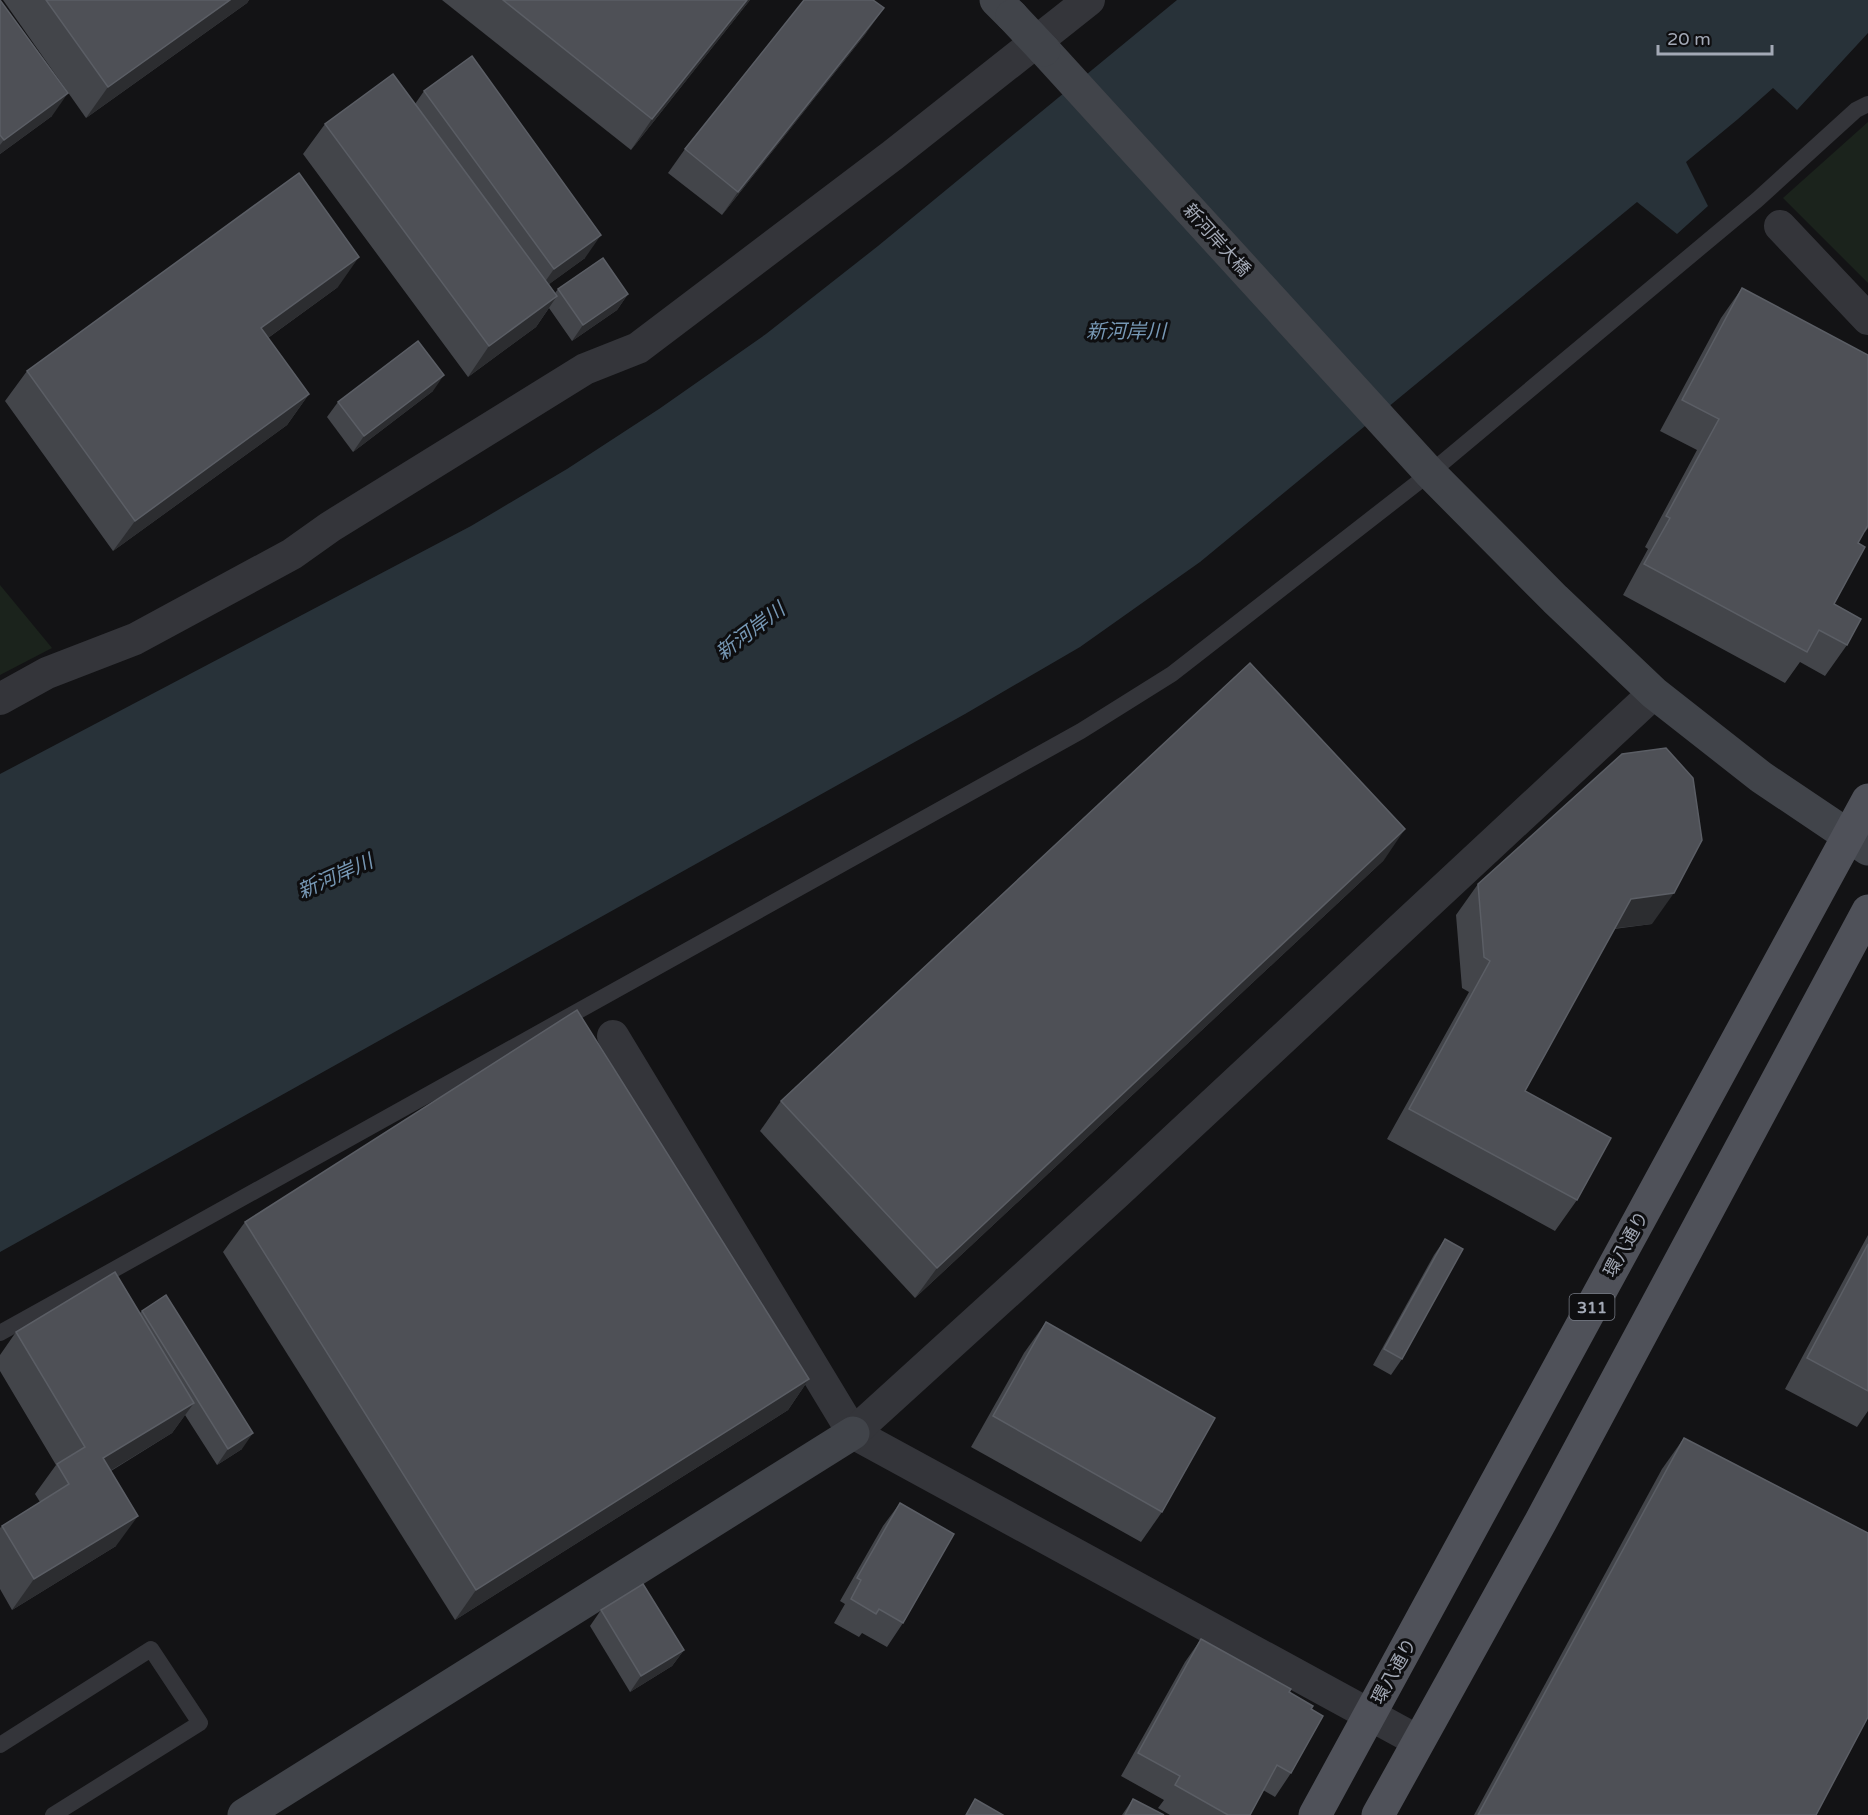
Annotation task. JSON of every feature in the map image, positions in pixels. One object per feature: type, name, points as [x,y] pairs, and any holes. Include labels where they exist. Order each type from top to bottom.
[{"type":"main road","name":"環八通り","points":[[1315,1815],[1858,843],[1868,800]]},
{"type":"main road","points":[[1378,1815],[1546,1510],[1868,911]]},
{"type":"street","points":[[0,699],[47,674],[135,639],[292,554],[340,521],[585,369],[638,348],[893,155],[1089,0]]},
{"type":"street","name":"新河岸大橋","points":[[1004,8],[1426,468],[1555,600],[1654,693],[1761,777],[1858,843]]},
{"type":"street","points":[[1780,226],[1868,319]]},
{"type":"street","points":[[244,1815],[853,1433],[1118,1193],[1654,693]]},
{"type":"street","points":[[613,1036],[853,1433],[1418,1741]]},
{"type":"lane","points":[[0,1333],[1081,730],[1172,674],[1757,200],[1864,104]]},
{"type":"lane","points":[[0,1745],[151,1649],[200,1723],[53,1815]]},
{"type":"shaded area","points":[[1868,122],[1868,283],[1783,198]]},
{"type":"shaded area","points":[[0,585],[52,648],[0,675]]},
{"type":"water","name":"新河岸川","points":[[1177,0],[1868,0],[1868,33],[1797,110],[1773,88],[1686,162],[1708,206],[1677,234],[1637,202],[1200,562],[1080,647],[965,714],[0,1252],[0,774],[471,526],[567,469],[659,409],[766,334],[878,246]]},
{"type":"building","points":[[0,0],[68,93],[4,140],[0,135]]},
{"type":"building","points":[[46,0],[230,0],[108,87]]},
{"type":"building","points":[[503,0],[747,0],[652,119]]},
{"type":"building","points":[[804,0],[873,0],[884,8],[738,192],[685,149]]},
{"type":"building","points":[[472,56],[601,235],[554,269],[424,91]]},
{"type":"building","points":[[393,74],[557,296],[489,346],[325,124]]},
{"type":"building","points":[[299,173],[359,257],[261,328],[309,394],[135,521],[27,371]]},
{"type":"building","points":[[603,258],[628,294],[583,325],[558,289]]},
{"type":"building","points":[[1742,288],[1868,355],[1868,525],[1858,543],[1865,547],[1834,604],[1861,619],[1847,645],[1819,630],[1807,652],[1644,564],[1670,518],[1666,516],[1719,419],[1682,400]]},
{"type":"building","points":[[418,341],[444,375],[364,436],[338,402]]},
{"type":"building","points":[[1250,663],[1405,829],[937,1268],[781,1101]]},
{"type":"building","points":[[1666,748],[1693,778],[1702,840],[1674,893],[1631,899],[1525,1091],[1611,1138],[1577,1200],[1409,1109],[1490,961],[1484,957],[1478,884],[1622,754]]},
{"type":"building","points":[[577,1010],[809,1379],[476,1590],[245,1222]]},
{"type":"building","points":[[1445,1239],[1463,1249],[1402,1359],[1384,1349]]},
{"type":"building","points":[[1868,1244],[1868,1391],[1807,1358]]},
{"type":"building","points":[[115,1272],[194,1403],[103,1458],[138,1516],[34,1579],[2,1526],[69,1484],[57,1464],[85,1447],[16,1332]]},
{"type":"building","points":[[166,1295],[253,1433],[228,1449],[142,1311]]},
{"type":"building","points":[[1046,1322],[1215,1418],[1162,1512],[993,1416]]},
{"type":"building","points":[[1684,1438],[1868,1533],[1868,1717],[1816,1815],[1478,1815]]},
{"type":"building","points":[[900,1503],[954,1534],[903,1623],[879,1609],[876,1614],[851,1599],[861,1580],[857,1578]]},
{"type":"building","points":[[643,1584],[684,1650],[641,1676],[601,1610]]},
{"type":"building","points":[[1201,1639],[1291,1689],[1289,1692],[1313,1706],[1311,1709],[1323,1716],[1291,1773],[1277,1765],[1250,1815],[1228,1815],[1175,1785],[1180,1776],[1138,1753]]},
{"type":"building","points":[[975,1799],[1003,1815],[966,1815]]},
{"type":"building","points":[[1133,1799],[1164,1815],[1125,1815]]}]
